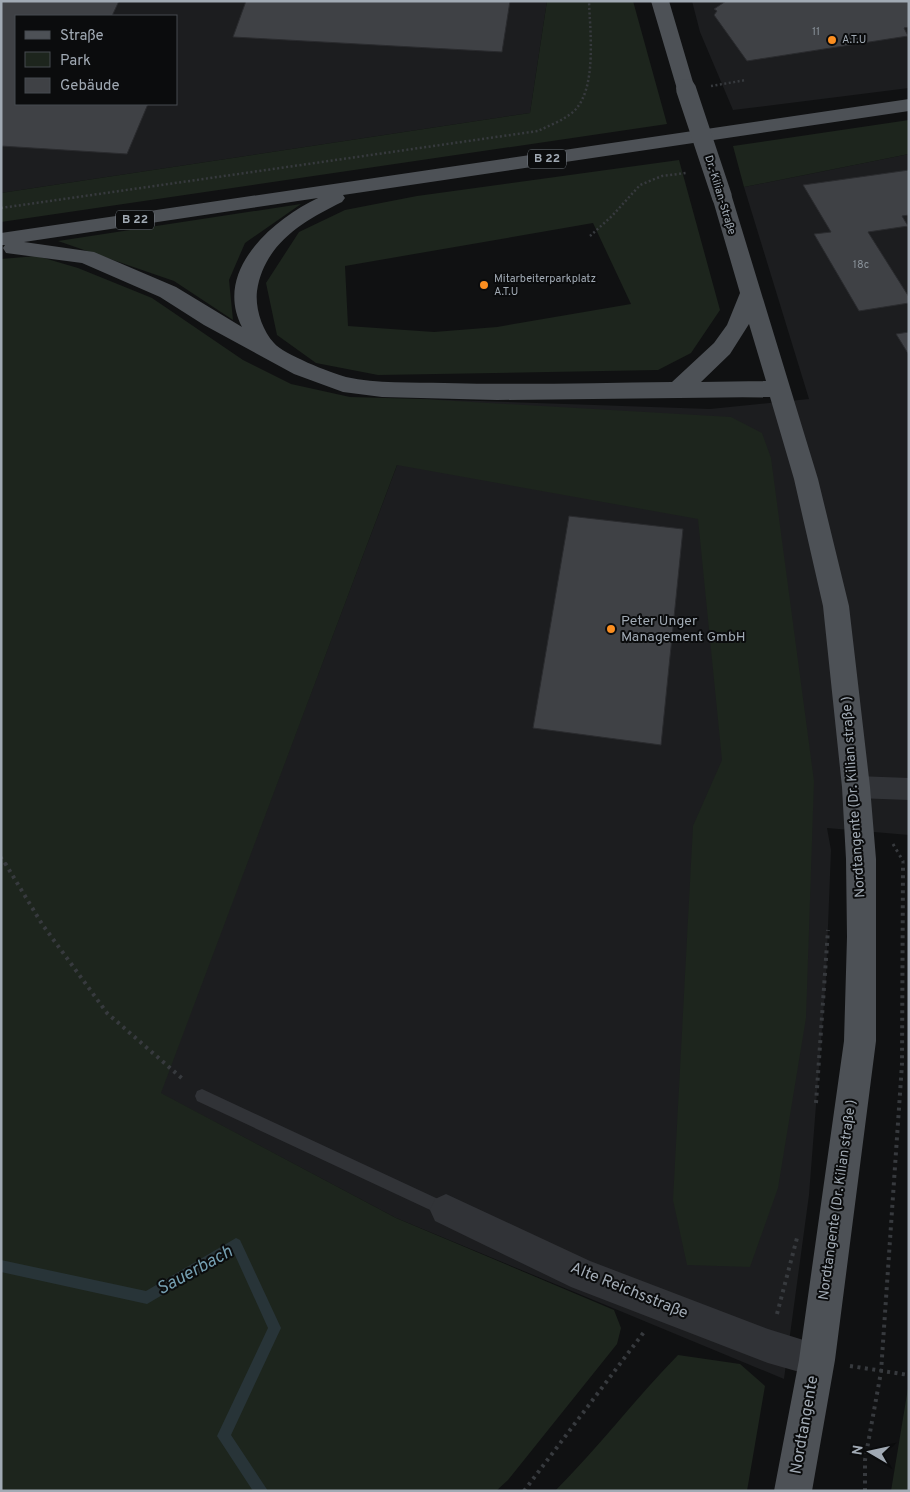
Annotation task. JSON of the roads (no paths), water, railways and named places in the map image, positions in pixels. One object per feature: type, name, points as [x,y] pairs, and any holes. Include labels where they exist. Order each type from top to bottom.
[{"type":"main road","name":"Dr.-Kilian-Straße","points":[[660,1],[686,89],[722,197],[778,389]]},
{"type":"main road","name":"B 22","points":[[1,239],[359,188],[909,105]]},
{"type":"main road","points":[[266,349],[248,316],[246,280],[259,252],[285,225],[321,204],[359,188]]},
{"type":"main road","points":[[1,248],[34,249],[87,257],[168,292],[212,320],[302,369],[343,384],[382,389],[497,392],[778,389]]},
{"type":"main road","points":[[676,390],[704,368],[722,350],[743,316],[750,294]]},
{"type":"main road","name":"Nordtangente (Dr. Kilian straße )","points":[[778,389],[806,479],[836,606],[856,787],[861,860],[860,1041],[817,1360]]},
{"type":"main road","name":"Nordtangente","points":[[793,1491],[817,1360]]},
{"type":"street","points":[[856,787],[909,788]]},
{"type":"street","name":"Alte Reichsstraße","points":[[446,1210],[583,1275],[768,1346],[817,1360]]},
{"type":"lane","points":[[202,1096],[446,1210]]},
{"type":"waterway","name":"Sauerbach","points":[[1,1266],[147,1298],[236,1244],[275,1328],[224,1436],[261,1491]]},
{"type":"place","name":"A.T.U","points":[[832,40]]},
{"type":"place","name":"Mitarbeiterparkplatz A.T.U","points":[[484,285]]},
{"type":"place","name":"Peter Unger Management GmbH","points":[[611,629]]}]
